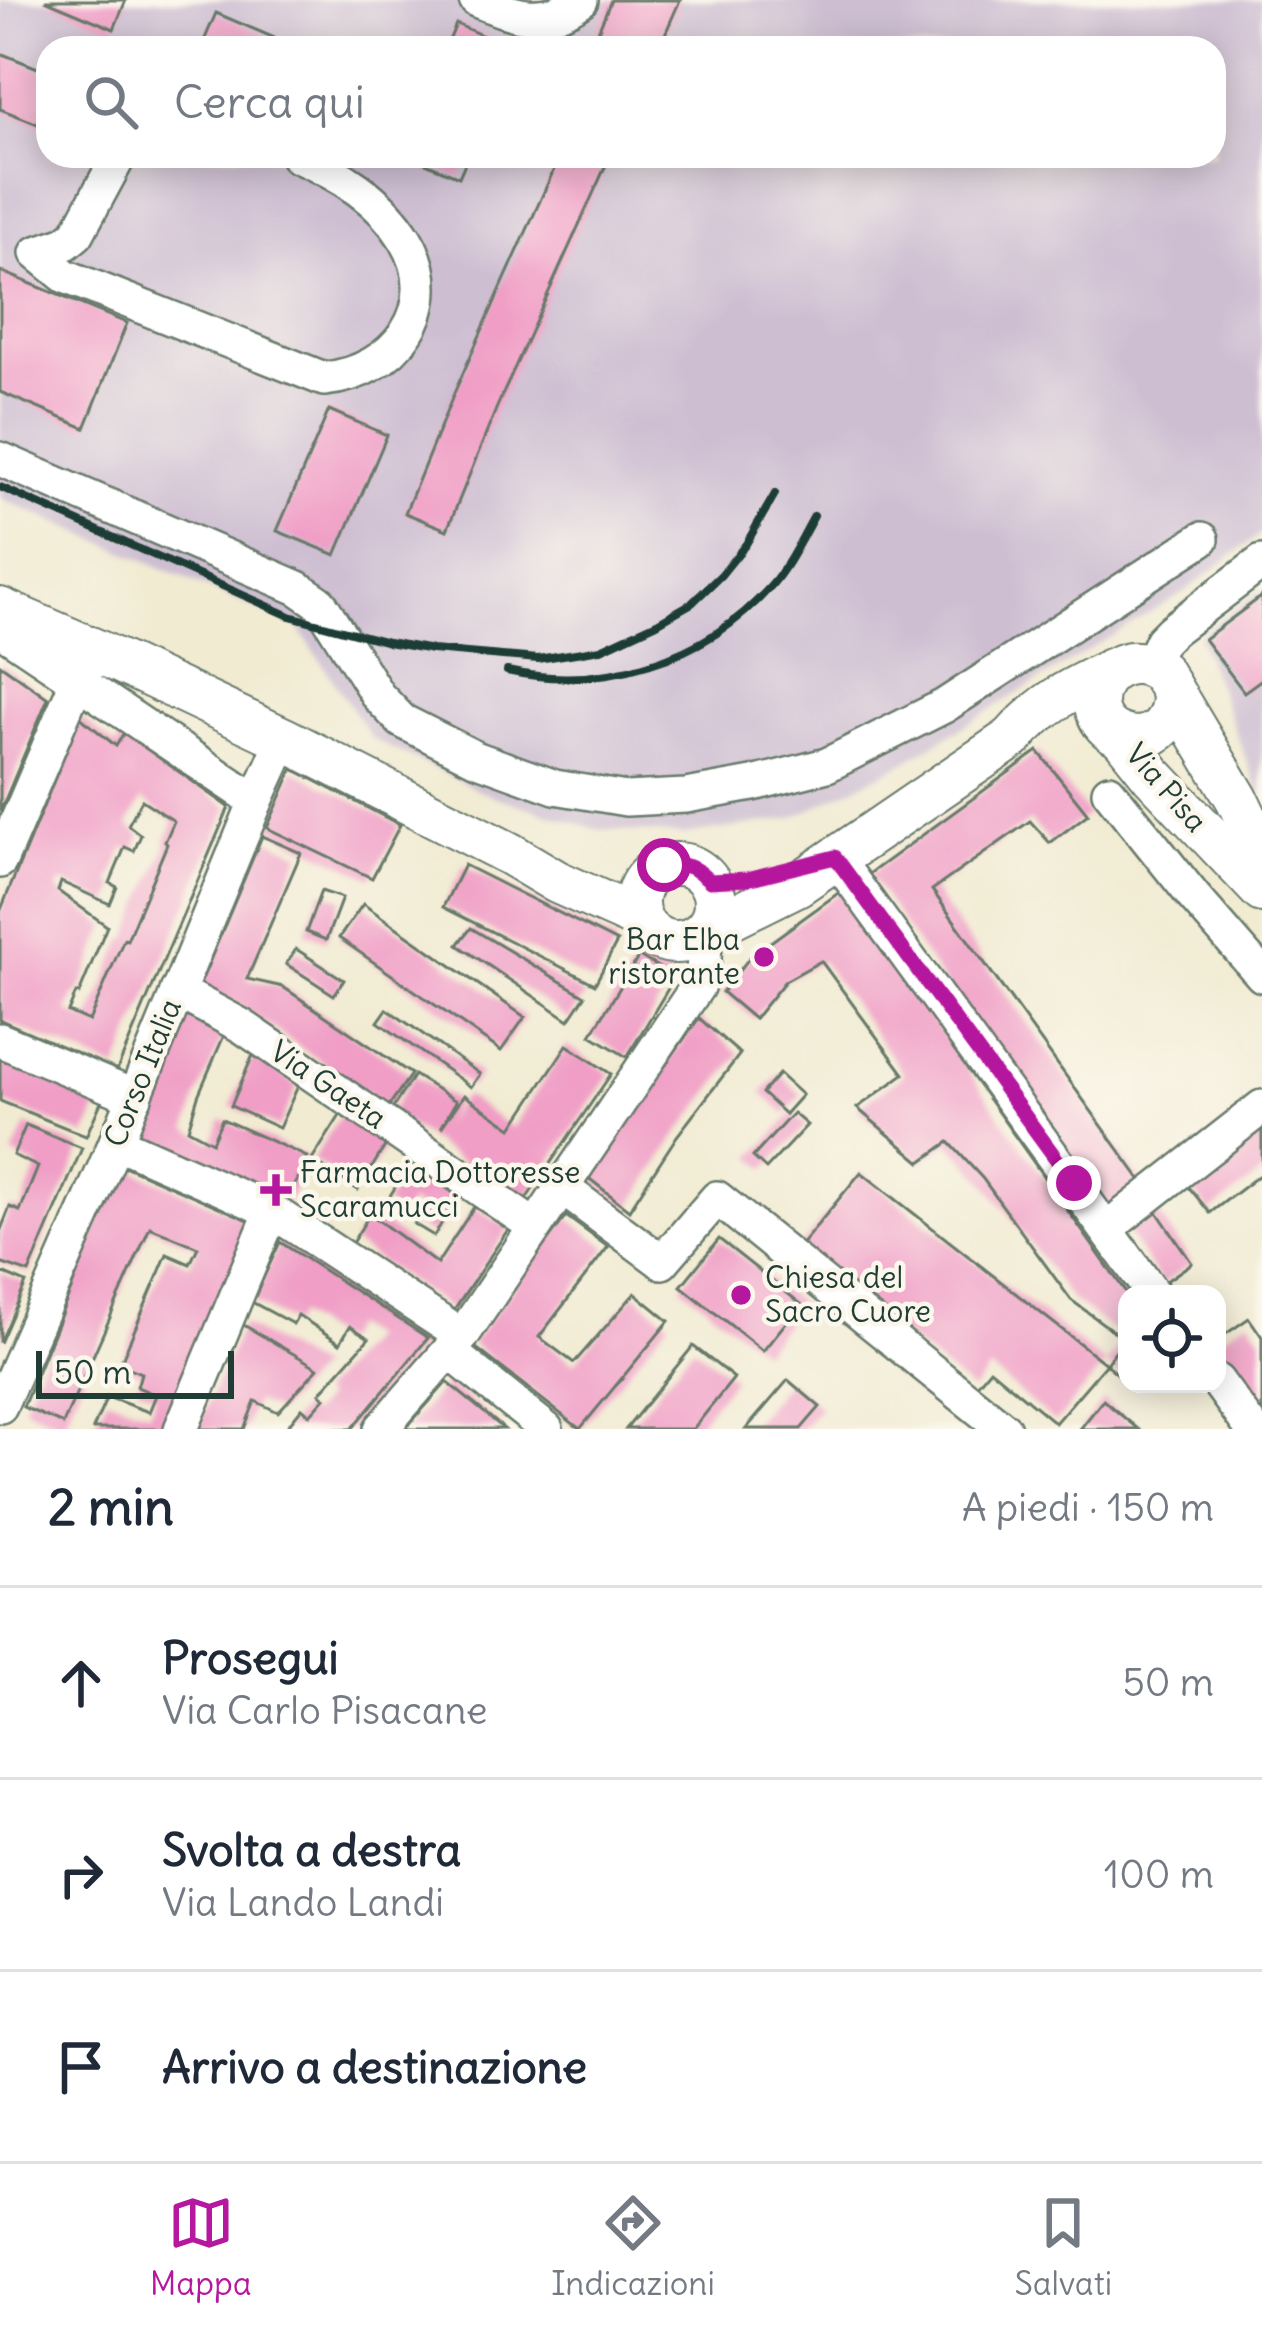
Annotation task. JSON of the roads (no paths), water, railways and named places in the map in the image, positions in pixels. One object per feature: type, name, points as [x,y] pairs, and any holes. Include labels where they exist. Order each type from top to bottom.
[{"type":"main road","points":[[0,609],[87,666],[284,739],[640,919]]},
{"type":"main road","points":[[1115,732],[1102,721],[1096,700],[1099,688],[1145,677]]},
{"type":"main road","points":[[1012,738],[1040,730],[1115,732],[1142,738],[1162,728],[1173,707],[1145,677]]},
{"type":"main road","points":[[706,930],[716,907],[715,893],[701,872],[676,863],[664,865],[643,881],[638,893],[640,919],[657,938],[682,943],[797,886],[1012,738],[1034,713],[1072,688],[1145,677]]},
{"type":"main road","name":"Via Pisa","points":[[1145,677],[1191,718],[1262,852]]},
{"type":"main road","name":"Via Pisa","points":[[1115,732],[1262,891]]},
{"type":"main road","points":[[511,854],[589,872],[652,872]]},
{"type":"main road","points":[[710,881],[747,879],[835,857]]},
{"type":"street","points":[[476,0],[518,17],[539,18],[581,0]]},
{"type":"street","points":[[113,168],[77,234],[37,253],[50,266],[325,379],[372,367],[386,357],[407,332],[418,300],[417,266],[403,235],[361,191],[326,168]]},
{"type":"street","points":[[0,460],[298,588],[320,603],[378,695],[402,722],[475,758],[555,787],[626,800],[686,796],[827,765],[944,706],[1202,539]]},
{"type":"street","points":[[1145,677],[1161,641],[1262,562]]},
{"type":"street","points":[[0,629],[87,666],[256,801]]},
{"type":"street","points":[[0,861],[87,666]]},
{"type":"street","name":"Corso Italia","points":[[0,1406],[284,739]]},
{"type":"street","points":[[1109,791],[1262,975]]},
{"type":"street","points":[[1194,897],[1202,829]]},
{"type":"street","points":[[835,857],[1147,1285]]},
{"type":"street","points":[[381,1429],[456,1344],[697,987],[703,973],[706,930]]},
{"type":"street","name":"Via Gaeta","points":[[177,991],[242,1026],[534,1226]]},
{"type":"street","points":[[0,1040],[135,1097]]},
{"type":"street","points":[[1106,1229],[1262,1107]]},
{"type":"street","points":[[116,1142],[272,1211],[456,1344],[546,1429]]},
{"type":"street","points":[[561,1187],[662,1262],[717,1198],[1004,1429]]},
{"type":"street","points":[[181,1429],[272,1211]]},
{"type":"street","points":[[1226,1393],[1252,1429]]},
{"type":"street","points":[[0,1419],[23,1429]]},
{"type":"railway","points":[[0,487],[290,616],[432,650],[538,659],[601,649],[692,603],[746,544],[775,494]]},
{"type":"railway","points":[[507,671],[579,677],[615,673],[683,651],[715,634],[770,587],[814,516]]},
{"type":"place","name":"Bar Elba ristorante","points":[[764,957]]},
{"type":"place","name":"Farmacia Dottoresse Scaramucci","points":[[276,1190]]},
{"type":"place","name":"Chiesa del Sacro Cuore","points":[[741,1295]]}]
